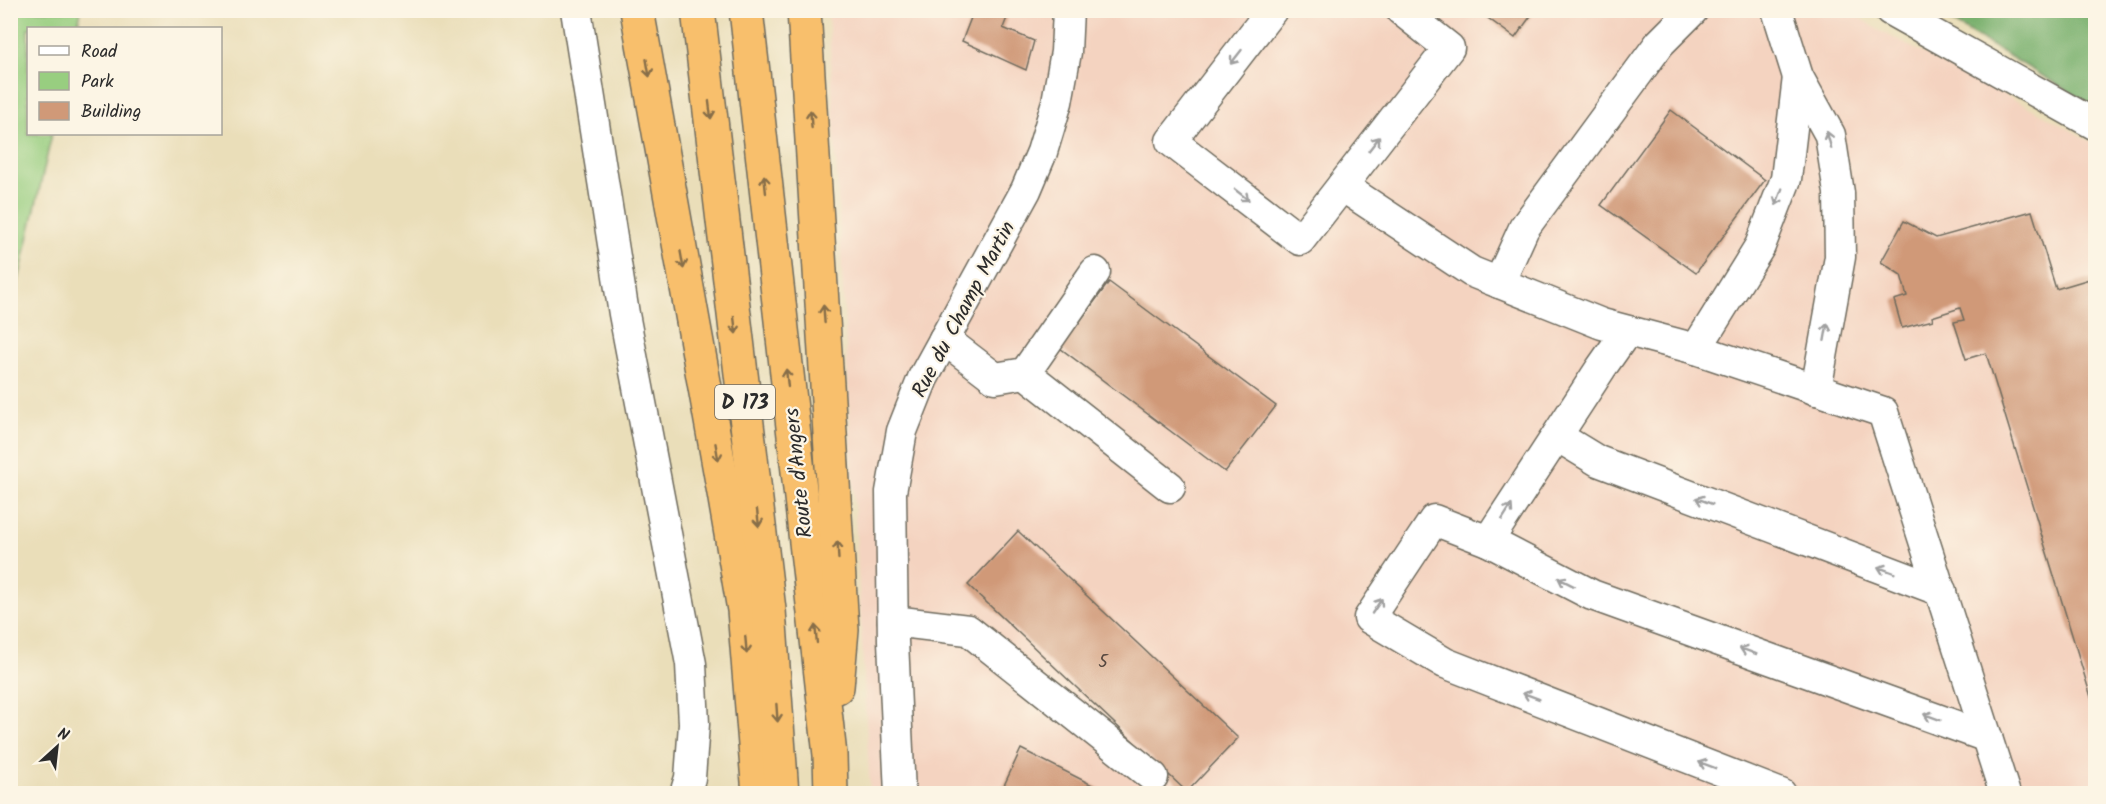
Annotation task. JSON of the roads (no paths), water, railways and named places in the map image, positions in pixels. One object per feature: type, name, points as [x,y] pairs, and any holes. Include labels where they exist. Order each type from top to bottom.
[{"type":"highway","points":[[637,10],[744,610],[759,794]]},
{"type":"highway","name":"Route d'Angers","points":[[698,10],[769,610],[782,794]]},
{"type":"highway","name":"Route d'Angers","points":[[746,10],[830,755],[831,794]]},
{"type":"highway","points":[[804,10],[842,629],[830,755]]},
{"type":"street","points":[[576,10],[624,314],[691,664],[694,724],[690,778],[685,794]]},
{"type":"street","name":"Rue du Champ Martin","points":[[900,794],[893,621],[891,492],[902,431],[922,378],[1026,190],[1042,152],[1057,102],[1064,62],[1068,10]]},
{"type":"street","points":[[1272,10],[1171,141],[1300,240],[1449,48],[1401,10]]},
{"type":"street","points":[[1499,283],[1524,228],[1659,43],[1693,10]]},
{"type":"street","points":[[1777,10],[1798,77],[1830,135],[1839,193],[1840,257],[1816,390]]},
{"type":"street","points":[[1890,10],[2096,125]]},
{"type":"street","points":[[1696,349],[1760,246],[1786,179],[1798,77]]},
{"type":"street","points":[[1342,186],[1472,272],[1602,324],[1696,349],[1883,412],[2005,794]]},
{"type":"street","points":[[944,339],[995,378],[1025,373],[1095,272]]},
{"type":"street","points":[[1488,541],[1627,331]]},
{"type":"street","points":[[1025,373],[1170,486]]},
{"type":"street","points":[[1557,436],[1598,461],[1941,591]]},
{"type":"street","points":[[1781,794],[1445,663],[1369,618],[1434,520],[1488,541],[1592,595],[1987,736]]},
{"type":"street","points":[[893,621],[968,630],[1154,777]]}]
